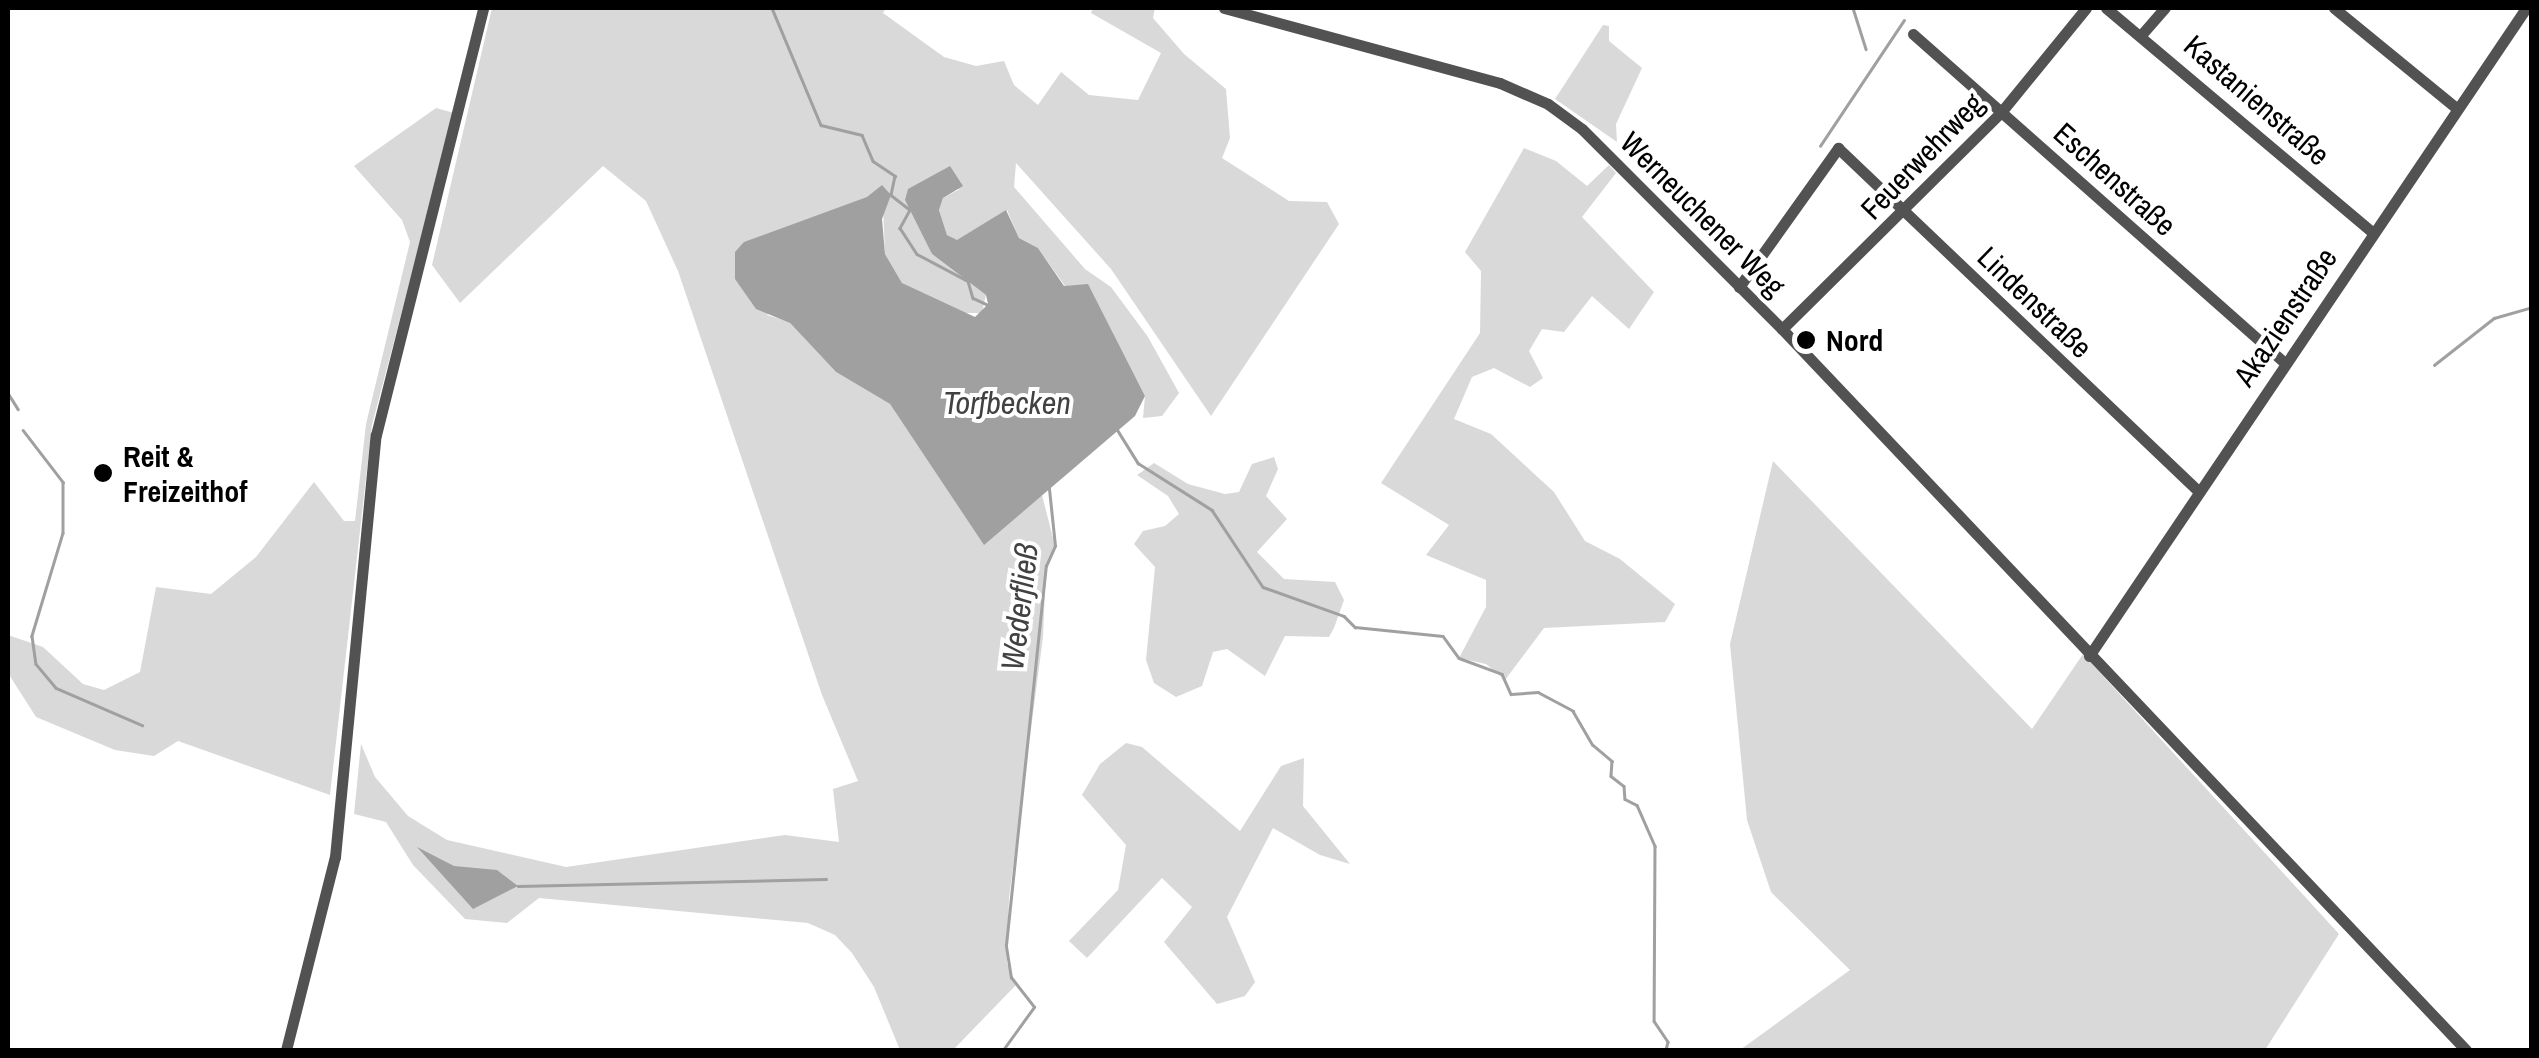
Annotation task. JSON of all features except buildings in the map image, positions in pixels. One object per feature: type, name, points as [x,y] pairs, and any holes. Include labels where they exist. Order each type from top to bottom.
[{"type":"street","points":[[286,1050],[335,858],[376,435],[483,8]]},
{"type":"street","name":"Werneuchener Weg","points":[[1224,8],[1468,72],[1548,104],[1593,139],[1782,329],[2088,656],[2466,1050]]},
{"type":"street","name":"Feuerwehrweg","points":[[1782,329],[2002,112],[2086,8]]},
{"type":"street","name":"Kastanienstraße","points":[[2106,8],[2142,34],[2372,232]]},
{"type":"street","points":[[2142,34],[2165,8]]},
{"type":"street","points":[[2334,8],[2456,108]]},
{"type":"street","name":"Akazienstraße","points":[[2088,656],[2526,8]]},
{"type":"street","name":"Eschenstraße","points":[[1913,34],[2284,362]]},
{"type":"street","name":"Lindenstraße","points":[[1739,287],[1838,148],[2198,492]]},
{"type":"shaded area","points":[[492,8],[886,8],[883,13],[944,57],[976,66],[1004,61],[1014,85],[1038,105],[1061,72],[1089,95],[1138,100],[1161,53],[1091,13],[1093,8],[1155,8],[1153,18],[1184,54],[1226,89],[1230,138],[1222,158],[1289,201],[1327,202],[1339,224],[1211,416],[1111,269],[1016,163],[1014,187],[1085,269],[1111,287],[1148,337],[1179,393],[1162,416],[1143,418],[1145,396],[1088,285],[1065,286],[1038,248],[1019,238],[1007,210],[957,241],[947,235],[939,210],[943,198],[960,189],[908,189],[932,254],[986,295],[982,313],[958,313],[902,283],[885,254],[882,185],[767,315],[789,322],[836,372],[890,404],[984,544],[1042,495],[1055,546],[1046,566],[1043,637],[1009,898],[1007,963],[1016,985],[953,1050],[900,1050],[874,987],[852,953],[835,935],[808,923],[539,898],[507,923],[465,919],[413,865],[386,822],[354,814],[361,744],[375,777],[408,816],[447,840],[566,867],[785,835],[839,842],[833,789],[858,781],[822,695],[678,271],[646,201],[603,166],[460,303],[432,265]]},
{"type":"shaded area","points":[[1603,25],[1609,26],[1609,41],[1642,68],[1616,124],[1617,142],[1555,99]]},
{"type":"shaded area","points":[[436,108],[454,113],[372,425],[330,795],[178,741],[154,756],[115,750],[36,717],[8,673],[8,635],[43,647],[83,684],[104,690],[140,672],[156,587],[211,594],[256,557],[314,482],[344,521],[355,521],[366,424],[410,242],[402,220],[354,166]]},
{"type":"shaded area","points":[[1524,148],[1556,161],[1587,186],[1609,165],[1616,173],[1582,217],[1654,292],[1629,329],[1592,296],[1564,332],[1542,329],[1529,351],[1543,378],[1530,387],[1494,368],[1472,377],[1454,419],[1491,434],[1554,492],[1585,541],[1620,559],[1675,604],[1665,622],[1544,628],[1505,680],[1486,664],[1459,658],[1486,607],[1486,580],[1426,555],[1449,525],[1381,483],[1480,333],[1481,271],[1465,252]]},
{"type":"shaded area","points":[[1274,457],[1278,469],[1266,496],[1287,519],[1257,552],[1284,579],[1335,582],[1344,600],[1334,628],[1329,637],[1285,636],[1265,676],[1227,649],[1213,652],[1202,686],[1176,697],[1154,683],[1146,660],[1155,567],[1134,544],[1143,531],[1165,526],[1179,514],[1168,496],[1137,475],[1154,463],[1188,484],[1225,494],[1239,492],[1252,464]]},
{"type":"shaded area","points":[[1773,461],[2032,729],[2083,654],[2339,934],[2265,1050],[1740,1050],[1850,970],[1771,892],[1747,820],[1730,644]]},
{"type":"shaded area","points":[[1126,743],[1142,747],[1240,831],[1281,766],[1304,758],[1303,806],[1350,864],[1320,855],[1273,828],[1227,917],[1255,982],[1245,996],[1217,1004],[1164,942],[1192,907],[1162,878],[1087,958],[1069,941],[1118,890],[1126,845],[1082,795],[1100,764]]},
{"type":"water","name":"Torfbecken","points":[[950,166],[963,186],[943,198],[939,210],[947,235],[957,240],[1006,210],[1019,238],[1038,248],[1064,286],[1088,284],[1145,396],[1135,416],[984,545],[890,404],[836,372],[790,323],[756,309],[735,279],[735,252],[744,242],[867,197],[882,185],[891,195],[882,219],[885,254],[902,283],[975,317],[988,304],[986,295],[932,254],[905,200],[908,189]]},
{"type":"water","points":[[417,847],[454,866],[497,870],[518,886],[473,909]]},
{"type":"waterway","points":[[772,8],[821,125],[862,135],[873,161],[895,176],[891,195],[910,210],[900,228],[917,254],[968,281],[973,298],[990,306]]},
{"type":"waterway","points":[[1853,8],[1866,49]]},
{"type":"waterway","points":[[1820,146],[1904,20]]},
{"type":"waterway","points":[[2434,365],[2494,318],[2532,307]]},
{"type":"waterway","points":[[8,393],[18,409]]},
{"type":"waterway","points":[[1115,426],[1138,463],[1212,510],[1263,587],[1344,616],[1355,627],[1443,636],[1459,658],[1502,674],[1511,694],[1538,692],[1573,711],[1593,745],[1612,761],[1611,776],[1624,786],[1625,799],[1637,805],[1655,846],[1654,1021],[1668,1042],[1666,1050]]},
{"type":"waterway","points":[[23,430],[63,482],[63,533],[32,636],[36,664],[56,688],[142,725]]},
{"type":"waterway","name":"Wederfließ","points":[[1003,1050],[1034,1007],[1011,978],[1006,945],[1046,566],[1055,546],[1049,489]]},
{"type":"waterway","points":[[518,886],[826,879]]},
{"type":"place","name":"Nord","points":[[1806,340]]},
{"type":"place","name":"Reit & Freizeithof","points":[[103,473]]}]
